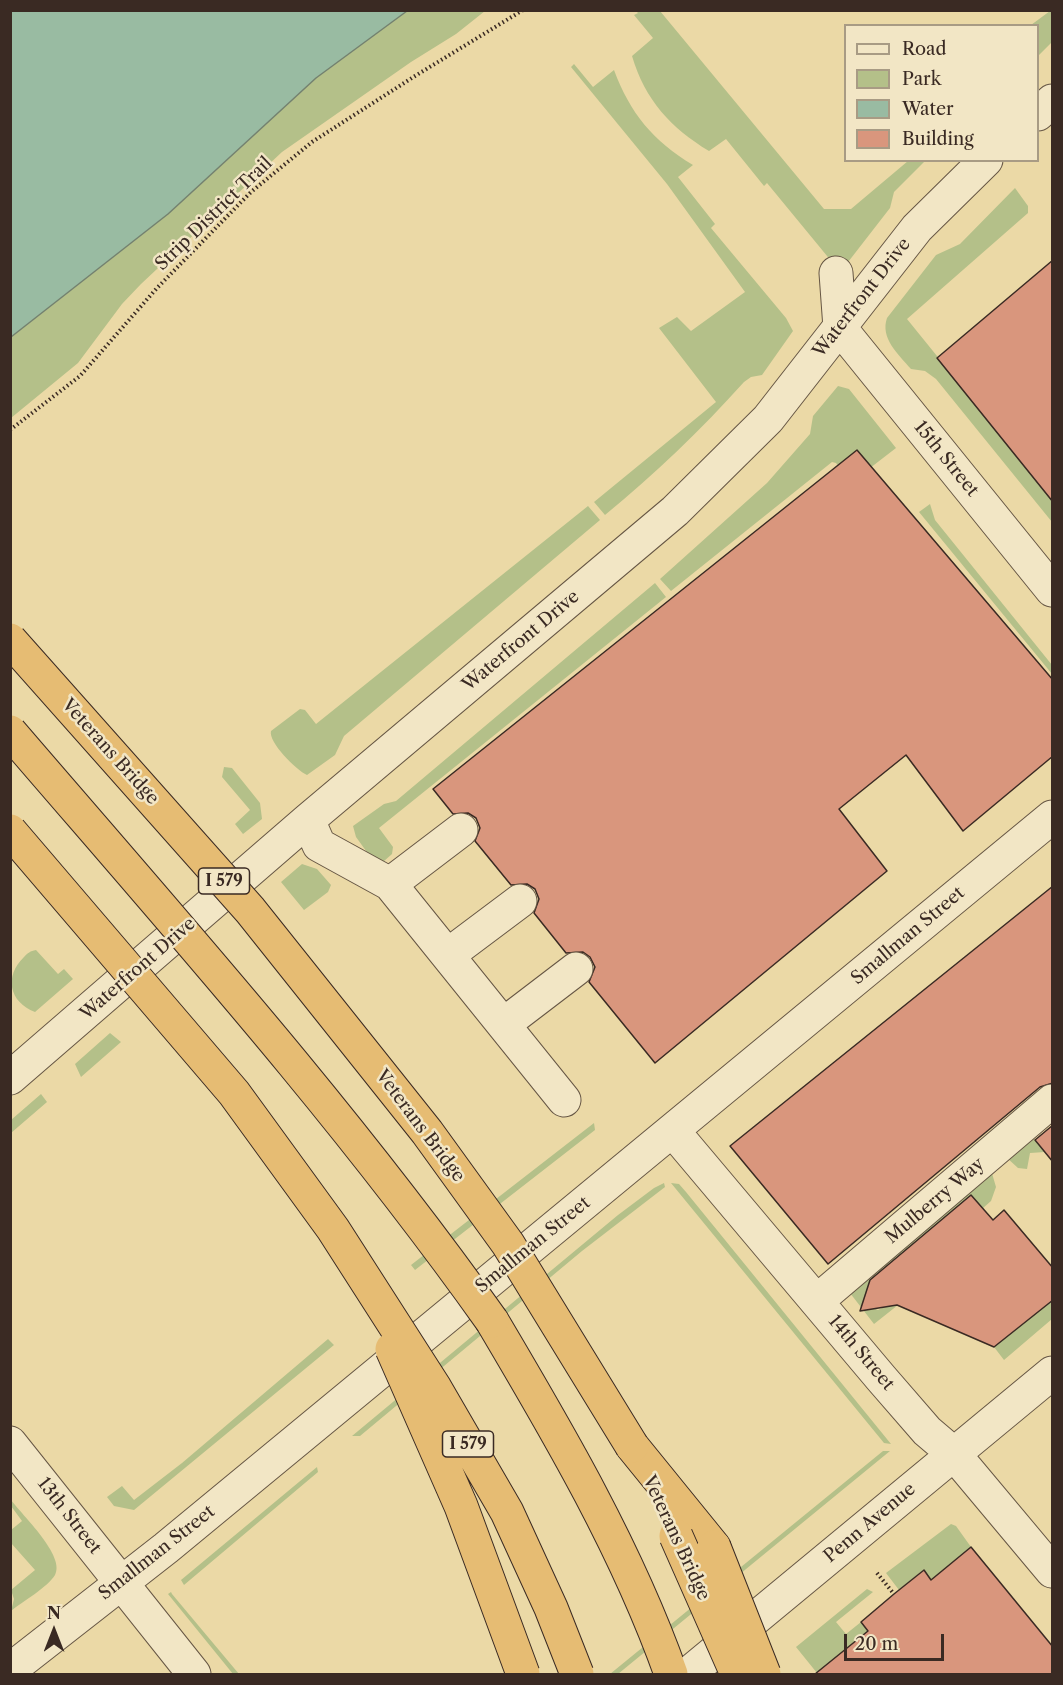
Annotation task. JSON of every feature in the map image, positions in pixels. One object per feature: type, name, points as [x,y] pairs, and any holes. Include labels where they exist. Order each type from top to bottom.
[{"type":"highway","name":"Veterans Bridge","points":[[10,640],[250,910],[427,1132],[508,1244],[632,1446],[676,1536],[737,1674]]},
{"type":"highway","points":[[10,732],[278,1044],[422,1222],[492,1321],[552,1422],[613,1540],[661,1646],[671,1674]]},
{"type":"highway","name":"I 579","points":[[10,831],[234,1093],[333,1229],[435,1388],[507,1512],[551,1608],[577,1674]]},
{"type":"highway","points":[[333,1229],[390,1344],[461,1506],[523,1674]]},
{"type":"highway","points":[[632,1446],[714,1547],[764,1674]]},
{"type":"street","points":[[1039,113],[1053,101]]},
{"type":"street","name":"Waterfront Drive","points":[[10,1078],[308,820],[675,511],[768,419],[917,228],[984,162]]},
{"type":"street","points":[[836,273],[840,328]]},
{"type":"street","name":"15th Street","points":[[840,328],[1053,590]]},
{"type":"street","name":"Smallman Street","points":[[10,1670],[120,1581],[166,1548],[1053,817]]},
{"type":"street","points":[[308,820],[319,845],[390,884],[564,1100]]},
{"type":"street","points":[[390,884],[461,830]]},
{"type":"street","points":[[448,955],[520,901]]},
{"type":"street","points":[[504,1024],[576,969]]},
{"type":"street","name":"Mulberry Way","points":[[817,1301],[1053,1101]]},
{"type":"street","name":"14th Street","points":[[674,1131],[927,1431],[954,1454],[1053,1571]]},
{"type":"street","name":"Penn Avenue","points":[[688,1674],[1053,1373]]},
{"type":"street","name":"13th Street","points":[[10,1443],[194,1674]]},
{"type":"path","name":"Strip District Trail","points":[[10,430],[80,376],[157,288],[251,192],[312,142],[415,75],[523,10]]},
{"type":"path","points":[[877,1573],[894,1594]]},
{"type":"green space","points":[[407,11],[485,11],[456,34],[411,62],[282,152],[141,284],[122,304],[78,363],[11,418],[11,337],[168,214],[316,78]]},
{"type":"green space","points":[[636,11],[660,11],[824,209],[851,209],[907,162],[924,162],[894,192],[890,208],[845,266],[832,262],[767,183],[764,186],[726,139],[709,151],[683,133],[661,111],[644,86],[632,56],[653,38],[634,15],[638,13]]},
{"type":"green space","points":[[1052,11],[1052,42],[1039,55],[1039,24],[1032,24]]},
{"type":"green space","points":[[574,64],[593,87],[614,70],[627,100],[644,125],[666,146],[693,165],[678,177],[715,224],[711,228],[786,318],[793,331],[762,375],[751,377],[744,382],[677,452],[605,515],[594,502],[716,402],[659,328],[677,317],[691,331],[745,292],[667,184],[571,67]]},
{"type":"green space","points":[[1015,188],[1028,206],[1028,213],[907,319],[1052,498],[1052,522],[936,379],[925,371],[911,369],[896,352],[888,339],[885,325],[887,318],[936,255],[960,244]]},
{"type":"green space","points":[[838,386],[849,389],[896,448],[861,475],[848,479],[836,463],[832,462],[671,591],[660,579],[767,483],[810,434],[813,416]]},
{"type":"green space","points":[[930,504],[935,520],[1052,665],[1052,674],[919,512]]},
{"type":"green space","points":[[588,506],[600,520],[344,736],[335,755],[307,775],[290,762],[278,748],[271,736],[271,731],[300,709],[305,710],[316,724]]},
{"type":"green space","points":[[655,583],[666,597],[379,828],[393,847],[392,854],[383,862],[374,862],[356,837],[353,826],[384,804],[396,801]]},
{"type":"green space","points":[[224,767],[232,768],[260,803],[262,819],[243,834],[235,824],[250,810],[222,777]]},
{"type":"green space","points":[[302,864],[317,869],[331,885],[328,892],[304,910],[281,882]]},
{"type":"green space","points":[[36,950],[58,974],[64,969],[73,979],[35,1012],[20,1002],[12,988],[12,980],[18,964],[28,953]]},
{"type":"green space","points":[[110,1033],[121,1042],[81,1077],[75,1064]]},
{"type":"green space","points":[[41,1094],[47,1102],[11,1133],[11,1120]]},
{"type":"green space","points":[[594,1123],[595,1130],[415,1270],[411,1265]]},
{"type":"green space","points":[[1032,1136],[1045,1152],[1030,1153],[1027,1169],[1018,1168],[1006,1157]]},
{"type":"green space","points":[[991,1170],[996,1187],[991,1201],[871,1307],[878,1310],[893,1303],[898,1305],[874,1324],[850,1293]]},
{"type":"green space","points":[[664,1183],[665,1187],[582,1251],[360,1436],[352,1436],[618,1215]]},
{"type":"green space","points":[[671,1183],[679,1184],[686,1192],[891,1444],[884,1443]]},
{"type":"green space","points":[[1052,1300],[1052,1319],[1004,1360],[994,1347]]},
{"type":"green space","points":[[328,1339],[334,1345],[134,1510],[114,1506],[107,1497],[122,1486],[134,1500],[182,1463]]},
{"type":"green space","points":[[883,1451],[890,1451],[618,1674],[610,1674]]},
{"type":"green space","points":[[317,1467],[318,1472],[184,1585],[181,1580]]},
{"type":"green space","points":[[11,1500],[49,1547],[57,1567],[52,1580],[11,1611],[14,1599],[11,1590],[35,1570],[11,1543],[11,1530],[22,1521],[11,1506]]},
{"type":"green space","points":[[951,1524],[956,1526],[971,1547],[931,1580],[923,1570],[899,1590],[886,1573]]},
{"type":"green space","points":[[867,1589],[873,1592],[836,1622],[846,1634],[861,1622],[868,1631],[817,1673],[796,1647]]},
{"type":"green space","points":[[171,1592],[239,1674],[233,1674],[168,1594]]},
{"type":"water","points":[[11,10],[407,11],[316,78],[168,214],[11,337]]},
{"type":"building","points":[[1053,260],[1053,502],[937,358]]},
{"type":"building","points":[[857,450],[1053,680],[1053,756],[963,831],[906,755],[839,809],[887,871],[655,1063],[589,982],[595,967],[590,957],[583,952],[566,953],[534,913],[539,899],[535,889],[527,884],[511,885],[475,841],[480,828],[476,818],[468,813],[453,814],[433,789]]},
{"type":"building","points":[[1053,886],[1053,1083],[1040,1087],[828,1264],[730,1146]]},
{"type":"building","points":[[1053,1125],[1053,1162],[1035,1140]]},
{"type":"building","points":[[971,1195],[993,1220],[1004,1210],[1053,1268],[1053,1300],[994,1347],[897,1305],[860,1311],[870,1280]]},
{"type":"building","points":[[971,1547],[1053,1647],[1053,1674],[815,1674],[868,1631],[861,1622],[894,1594],[924,1570],[931,1580]]}]
